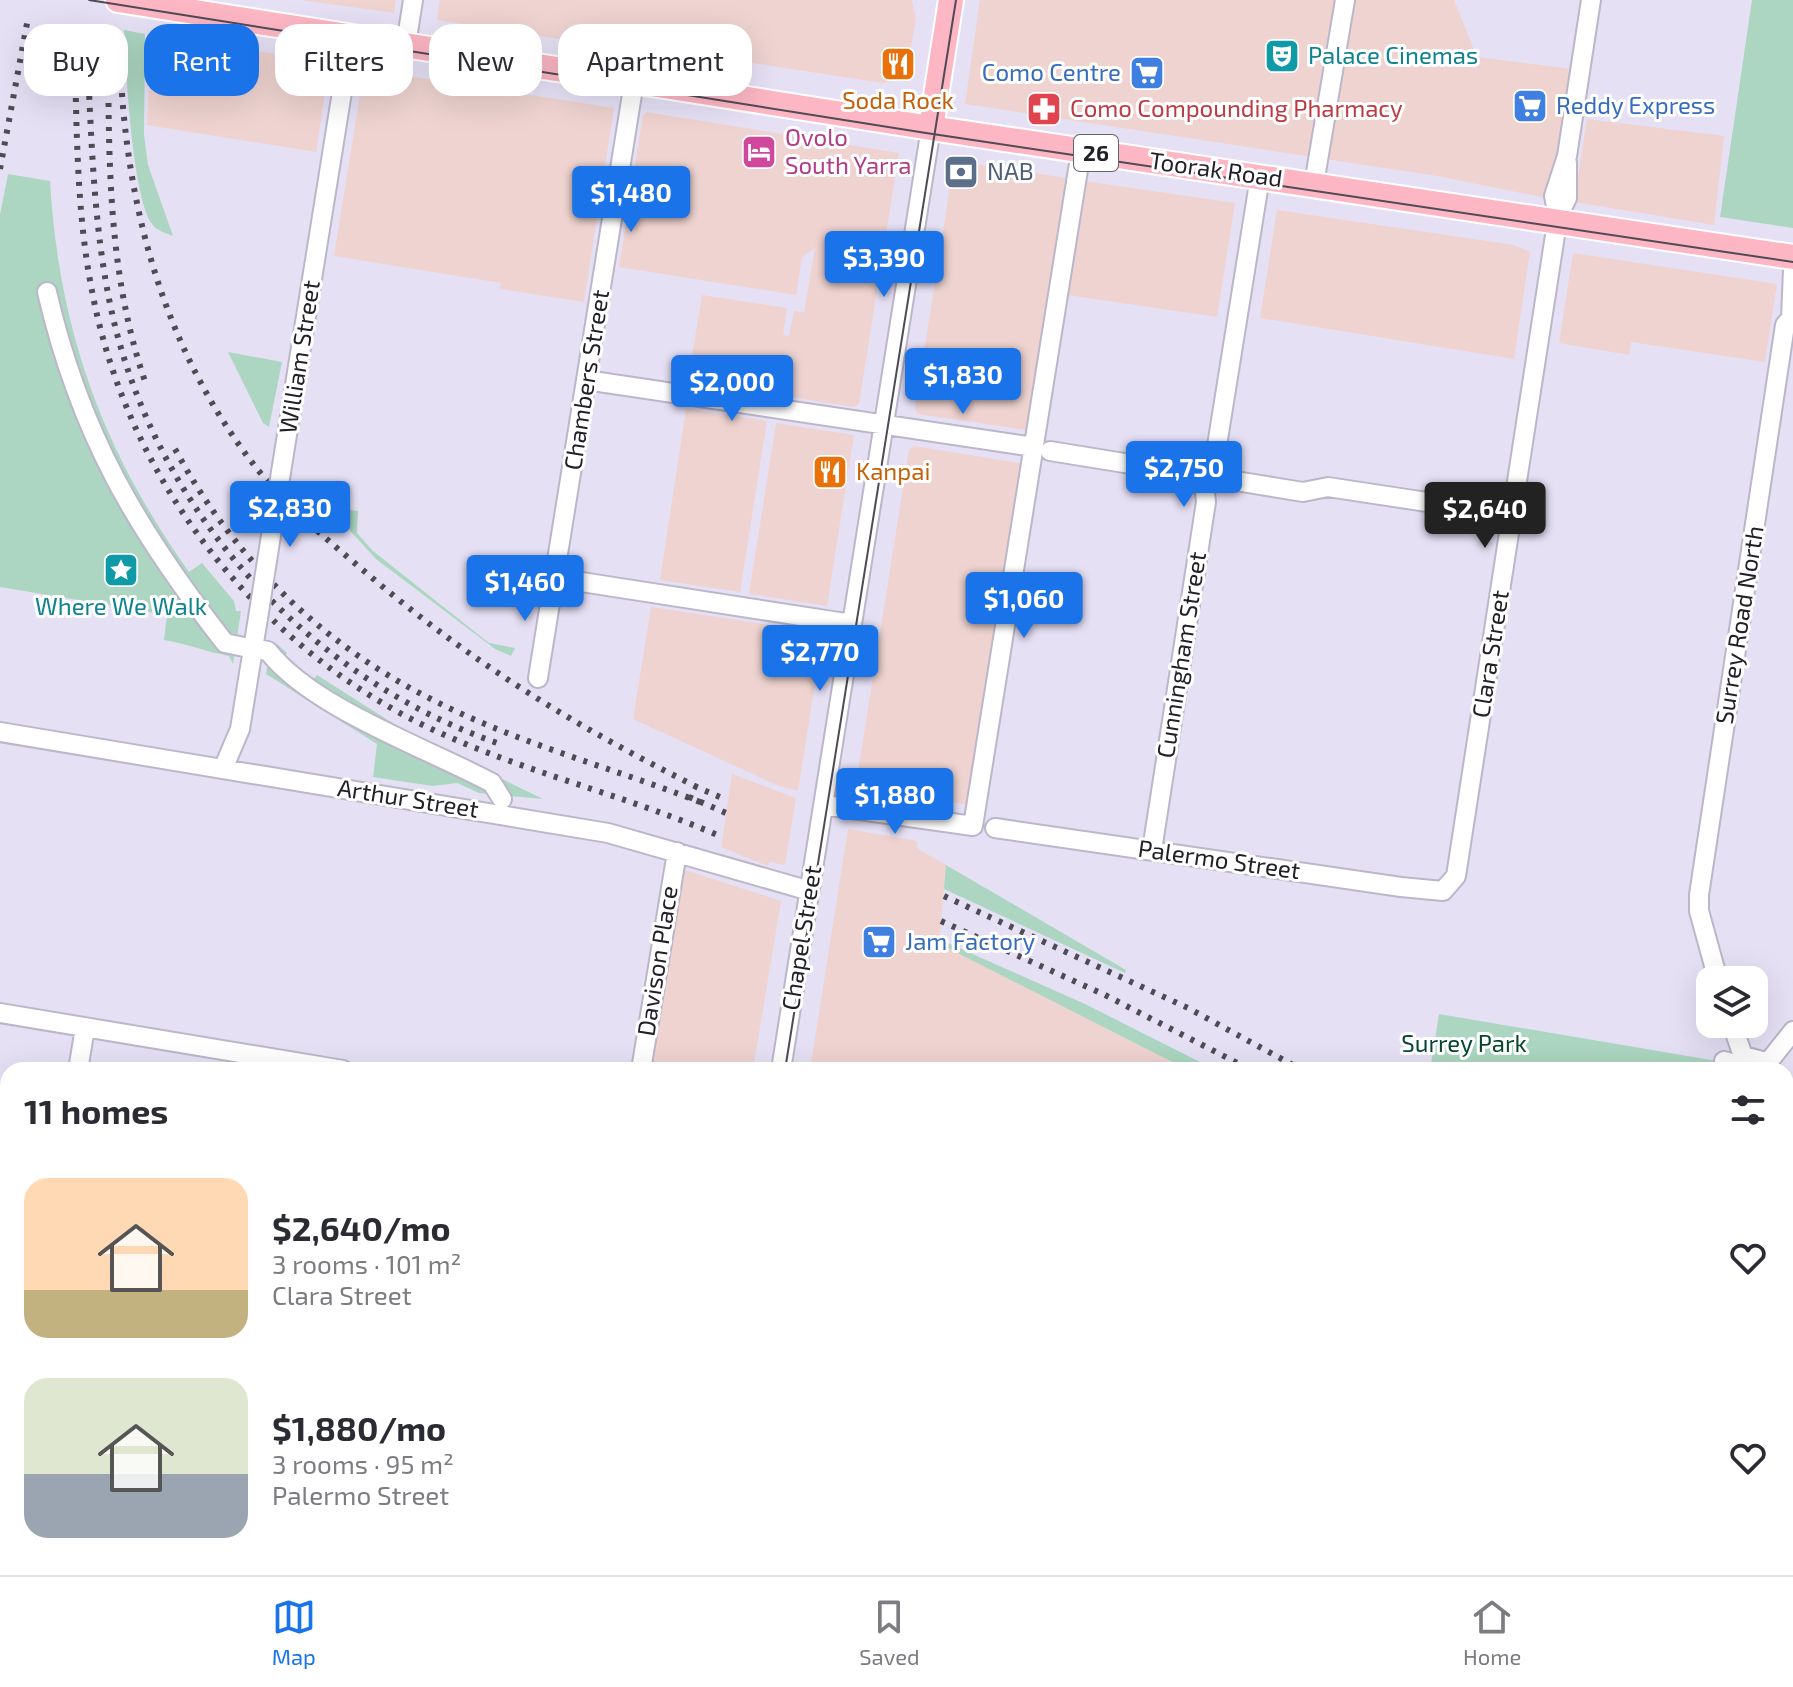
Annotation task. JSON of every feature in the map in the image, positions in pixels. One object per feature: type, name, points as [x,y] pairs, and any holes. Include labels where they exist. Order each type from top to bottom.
[{"type":"main road","name":"Toorak Road","points":[[118,0],[152,2],[281,24]]},
{"type":"main road","name":"Chapel Street","points":[[931,128],[951,0]]},
{"type":"main road","name":"Toorak Road","points":[[413,46],[558,70]]},
{"type":"main road","name":"Toorak Road","points":[[724,96],[1557,219],[1793,257]]},
{"type":"street","points":[[409,24],[413,0]]},
{"type":"street","points":[[1314,184],[1345,0]]},
{"type":"street","name":"Clara Street","points":[[1443,891],[1456,876],[1557,219],[1567,198],[1567,156],[1591,0]]},
{"type":"street","name":"William Street","points":[[223,769],[240,729],[341,96]]},
{"type":"street","name":"Chambers Street","points":[[538,678],[632,96]]},
{"type":"street","name":"Chapel Street","points":[[782,1062],[931,128]]},
{"type":"street","points":[[824,805],[973,826],[1042,449],[1081,151]]},
{"type":"street","name":"Cunningham Street","points":[[1152,850],[1208,476],[1215,458],[1260,177]]},
{"type":"street","name":"Surrey Road North","points":[[1714,966],[1699,911],[1699,895],[1785,325],[1791,318],[1793,270]]},
{"type":"street","points":[[47,292],[82,412],[119,490],[171,571],[225,643],[268,651],[278,665],[311,691],[488,781],[496,787],[502,799]]},
{"type":"street","points":[[586,380],[885,424],[1303,492],[1328,487],[1512,515]]},
{"type":"street","points":[[556,578],[852,624]]},
{"type":"street","name":"Arthur Street","points":[[0,732],[567,826],[677,852],[810,891]]},
{"type":"street","name":"Palermo Street","points":[[995,828],[1443,891]]},
{"type":"street","name":"Davison Place","points":[[642,1062],[677,852]]},
{"type":"street","points":[[0,1013],[294,1062]]},
{"type":"street","points":[[79,1062],[85,1028]]},
{"type":"street","points":[[1765,1062],[1793,1031]]},
{"type":"street","points":[[1733,1038],[1734,1058],[1746,1062]]},
{"type":"shaded area","points":[[301,0],[396,0],[394,13]]},
{"type":"shaded area","points":[[440,0],[912,0],[916,19],[907,69],[895,80],[883,83],[752,63],[752,24],[558,24],[558,39],[542,36],[542,24],[463,24],[437,20]]},
{"type":"shaded area","points":[[980,0],[1454,0],[1477,57],[1581,70],[1574,111],[1546,198],[1437,176],[965,104]]},
{"type":"shaded area","points":[[259,51],[275,54],[275,96],[324,96],[316,152],[147,125],[148,96],[259,96]]},
{"type":"shaded area","points":[[413,77],[429,79],[429,96],[537,96],[614,108],[584,302],[500,289],[501,283],[334,256],[360,96],[413,96]]},
{"type":"shaded area","points":[[647,112],[899,153],[859,404],[854,407],[688,381],[702,295],[787,308],[783,335],[789,336],[794,311],[804,312],[815,248],[802,257],[796,295],[619,267],[643,115]]},
{"type":"shaded area","points":[[1587,119],[1724,136],[1714,225],[1574,202]]},
{"type":"shaded area","points":[[954,161],[1067,178],[1027,430],[918,414],[915,410]]},
{"type":"shaded area","points":[[1084,181],[1235,203],[1217,317],[1067,295]]},
{"type":"shaded area","points":[[1277,210],[1514,245],[1530,252],[1514,359],[1260,318]]},
{"type":"shaded area","points":[[1573,253],[1777,284],[1765,362],[1631,342],[1629,355],[1559,343]]},
{"type":"shaded area","points":[[686,409],[767,421],[740,592],[660,580]]},
{"type":"shaded area","points":[[776,423],[854,435],[827,606],[749,594]]},
{"type":"shaded area","points":[[914,446],[1026,464],[971,805],[859,789],[856,784],[909,450]]},
{"type":"shaded area","points":[[651,607],[823,633],[798,791],[779,786],[633,719]]},
{"type":"shaded area","points":[[732,774],[796,798],[785,865],[769,862],[768,866],[721,847]]},
{"type":"shaded area","name":"Jam Factory","points":[[848,829],[917,841],[918,849],[946,865],[939,943],[1172,1062],[811,1062]]},
{"type":"shaded area","points":[[679,868],[781,901],[754,1062],[648,1062]]},
{"type":"green space","points":[[1752,0],[1793,0],[1793,228],[1720,217]]},
{"type":"green space","points":[[128,31],[144,34],[144,135],[148,165],[173,236],[152,224],[145,209],[131,131]]},
{"type":"green space","points":[[8,174],[50,181],[63,288],[90,387],[132,480],[189,572],[202,563],[234,601],[236,611],[241,611],[233,664],[229,656],[164,640],[167,615],[0,587],[0,215]]},
{"type":"green space","points":[[228,352],[282,362],[269,427],[263,423]]},
{"type":"green space","points":[[344,509],[358,511],[357,533],[373,551],[489,643],[515,648],[511,656],[495,649],[376,559],[342,522]]},
{"type":"green space","points":[[277,644],[287,653],[281,660],[310,684],[317,675],[410,734],[543,799],[479,793],[457,783],[433,786],[373,777],[377,744],[266,674],[270,646]]},
{"type":"green space","points":[[946,865],[1126,970],[1125,973],[944,889]]},
{"type":"green space","points":[[939,939],[1085,1004],[1200,1062],[1172,1062],[938,943]]},
{"type":"green space","name":"Surrey Park","points":[[1439,1014],[1723,1062],[1431,1062]]},
{"type":"tram line","points":[[89,0],[926,133],[1793,262]]},
{"type":"tram line","points":[[786,1062],[956,0]]},
{"type":"railway","points":[[0,169],[28,18]]},
{"type":"railway","points":[[76,96],[86,259],[109,360],[134,425],[167,488],[206,546],[252,599],[303,647],[360,689],[421,724],[457,741],[722,837]]},
{"type":"railway","points":[[89,96],[94,184],[108,294],[139,401],[171,467],[211,529],[257,586],[311,636],[370,680],[434,717],[503,745]]},
{"type":"railway","points":[[109,96],[112,211],[117,256],[134,344],[147,387]]},
{"type":"railway","points":[[123,96],[130,167],[141,222],[174,326],[197,376],[225,424],[258,470],[330,542],[455,643],[574,721],[703,790]]},
{"type":"railway","points":[[175,449],[198,488],[251,560],[315,622],[387,675],[460,713],[527,741],[700,802]]},
{"type":"railway","points":[[694,786],[727,800]]},
{"type":"railway","points":[[689,797],[726,813]]},
{"type":"railway","points":[[944,896],[1188,1008],[1287,1062]]},
{"type":"railway","points":[[941,921],[1105,995],[1235,1062]]},
{"type":"place","name":"Palace Cinemas","points":[[1282,56]]},
{"type":"place","name":"Soda Rock","points":[[898,64]]},
{"type":"place","name":"Como Centre","points":[[1147,73]]},
{"type":"place","name":"Reddy Express","points":[[1530,106]]},
{"type":"place","name":"Como Compounding Pharmacy","points":[[1044,109]]},
{"type":"place","name":"Ovolo South Yarra","points":[[759,152]]},
{"type":"place","name":"NAB","points":[[961,172]]},
{"type":"place","name":"Kanpai","points":[[830,472]]},
{"type":"place","name":"Where We Walk","points":[[121,570]]},
{"type":"place","name":"Jam Factory","points":[[879,942]]}]
